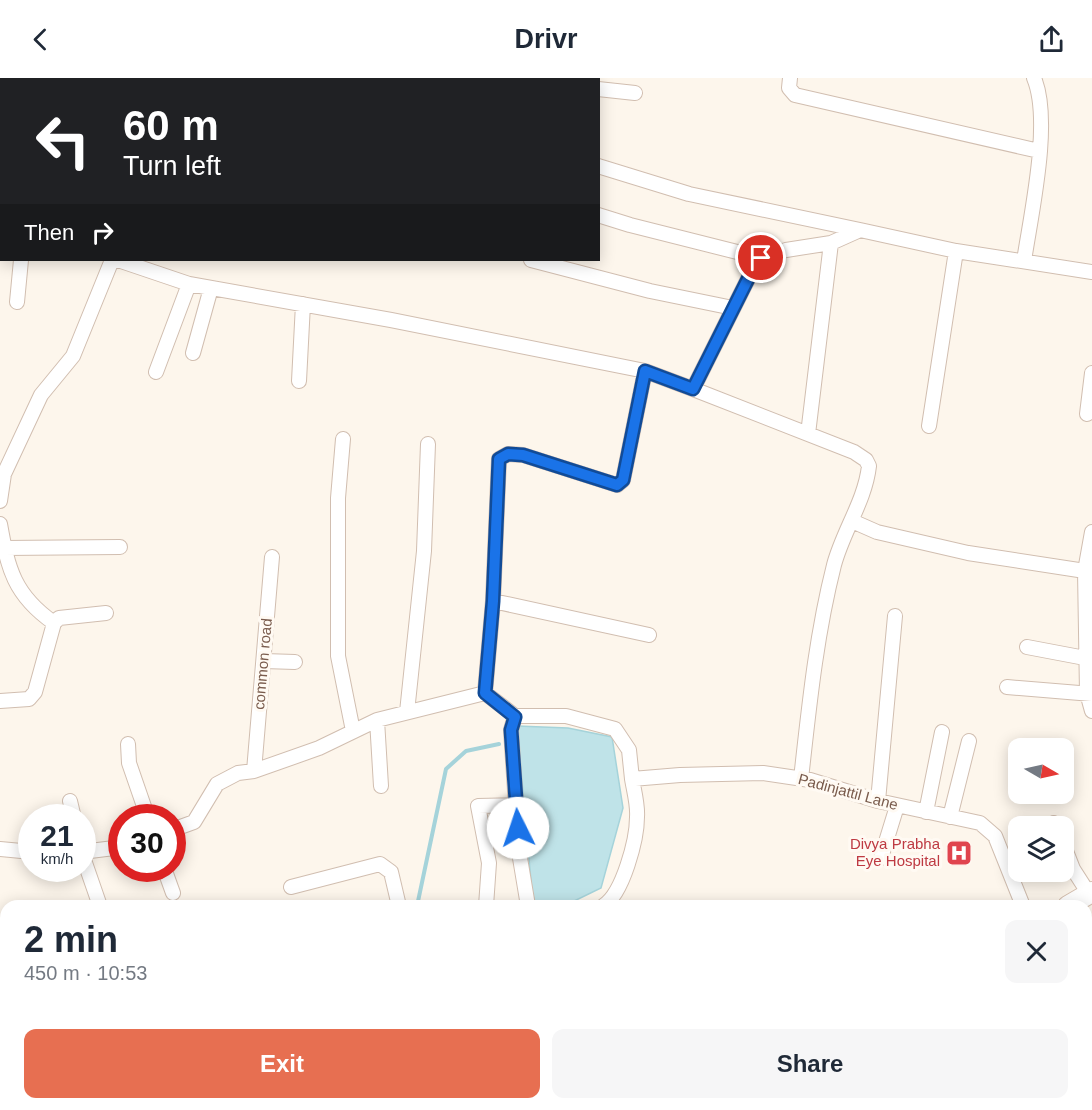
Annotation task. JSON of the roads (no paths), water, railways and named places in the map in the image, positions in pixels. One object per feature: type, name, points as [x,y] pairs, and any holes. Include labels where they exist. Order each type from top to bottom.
[{"type":"street","points":[[790,78],[789,88],[795,95],[1039,151]]},
{"type":"street","points":[[1024,261],[1039,151],[1039,89],[1034,78]]},
{"type":"street","points":[[600,89],[635,93]]},
{"type":"street","points":[[600,167],[689,194],[956,251],[1092,272]]},
{"type":"street","points":[[600,216],[761,258],[786,250],[831,243],[860,230]]},
{"type":"street","points":[[808,434],[831,243]]},
{"type":"street","points":[[929,426],[956,251]]},
{"type":"street","points":[[693,389],[733,308],[761,258]]},
{"type":"street","points":[[17,302],[21,261]]},
{"type":"street","points":[[0,501],[4,474],[41,395],[74,356],[112,261]]},
{"type":"street","points":[[535,261],[650,291],[733,308]]},
{"type":"street","points":[[132,262],[189,284],[645,371],[808,434],[866,460],[869,466],[868,476],[835,563],[817,644],[801,779]]},
{"type":"street","points":[[156,372],[189,284]]},
{"type":"street","points":[[193,352],[211,288]]},
{"type":"street","points":[[299,381],[303,304]]},
{"type":"street","points":[[485,693],[493,601],[499,459],[508,454],[523,455],[617,485],[623,480],[645,371]]},
{"type":"street","points":[[1087,414],[1092,373]]},
{"type":"street","points":[[343,439],[338,498],[338,656],[354,730]]},
{"type":"street","points":[[407,712],[424,551],[428,444]]},
{"type":"street","points":[[852,521],[877,532],[968,553],[1085,571]]},
{"type":"street","points":[[0,524],[8,568],[34,609],[54,623]]},
{"type":"street","points":[[1092,532],[1085,571],[1085,658],[1092,711]]},
{"type":"street","points":[[4,548],[120,547]]},
{"type":"street","name":"common road","points":[[254,771],[273,557]]},
{"type":"street","points":[[493,601],[649,635]]},
{"type":"street","points":[[0,702],[29,699],[35,692],[54,623],[59,618],[70,615],[106,613]]},
{"type":"street","points":[[878,801],[895,616]]},
{"type":"street","points":[[1027,647],[1085,658]]},
{"type":"street","points":[[264,661],[295,662]]},
{"type":"street","points":[[1007,687],[1089,694]]},
{"type":"street","points":[[186,825],[194,822],[217,784],[238,773],[254,771],[319,748],[377,720],[485,693]]},
{"type":"street","points":[[485,693],[515,717],[566,716],[615,729],[629,750],[638,817],[621,884],[611,900]]},
{"type":"street","points":[[515,717],[511,730],[519,852],[527,900]]},
{"type":"street","points":[[377,720],[381,786]]},
{"type":"street","points":[[926,812],[942,732]]},
{"type":"street","points":[[950,817],[969,741]]},
{"type":"street","points":[[128,744],[129,763],[143,804]]},
{"type":"street","name":"Padinjattil Lane","points":[[632,779],[680,774],[763,772],[801,779],[897,806],[980,823],[989,828],[995,836],[1021,900]]},
{"type":"street","points":[[486,900],[489,863],[478,806],[516,805]]},
{"type":"street","points":[[881,858],[897,806]]},
{"type":"street","points":[[0,849],[18,851]]},
{"type":"street","points":[[291,886],[380,864],[391,872],[398,900]]},
{"type":"street","points":[[1074,870],[1091,893]]},
{"type":"street","points":[[92,882],[98,900]]},
{"type":"street","points":[[169,882],[173,893]]},
{"type":"water","points":[[517,726],[568,728],[612,737],[623,808],[601,888],[576,900],[534,900]]},
{"type":"waterway","points":[[418,900],[446,769],[466,751],[499,744]]},
{"type":"place","name":"Divya Prabha Eye Hospital","points":[[959,853]]}]
